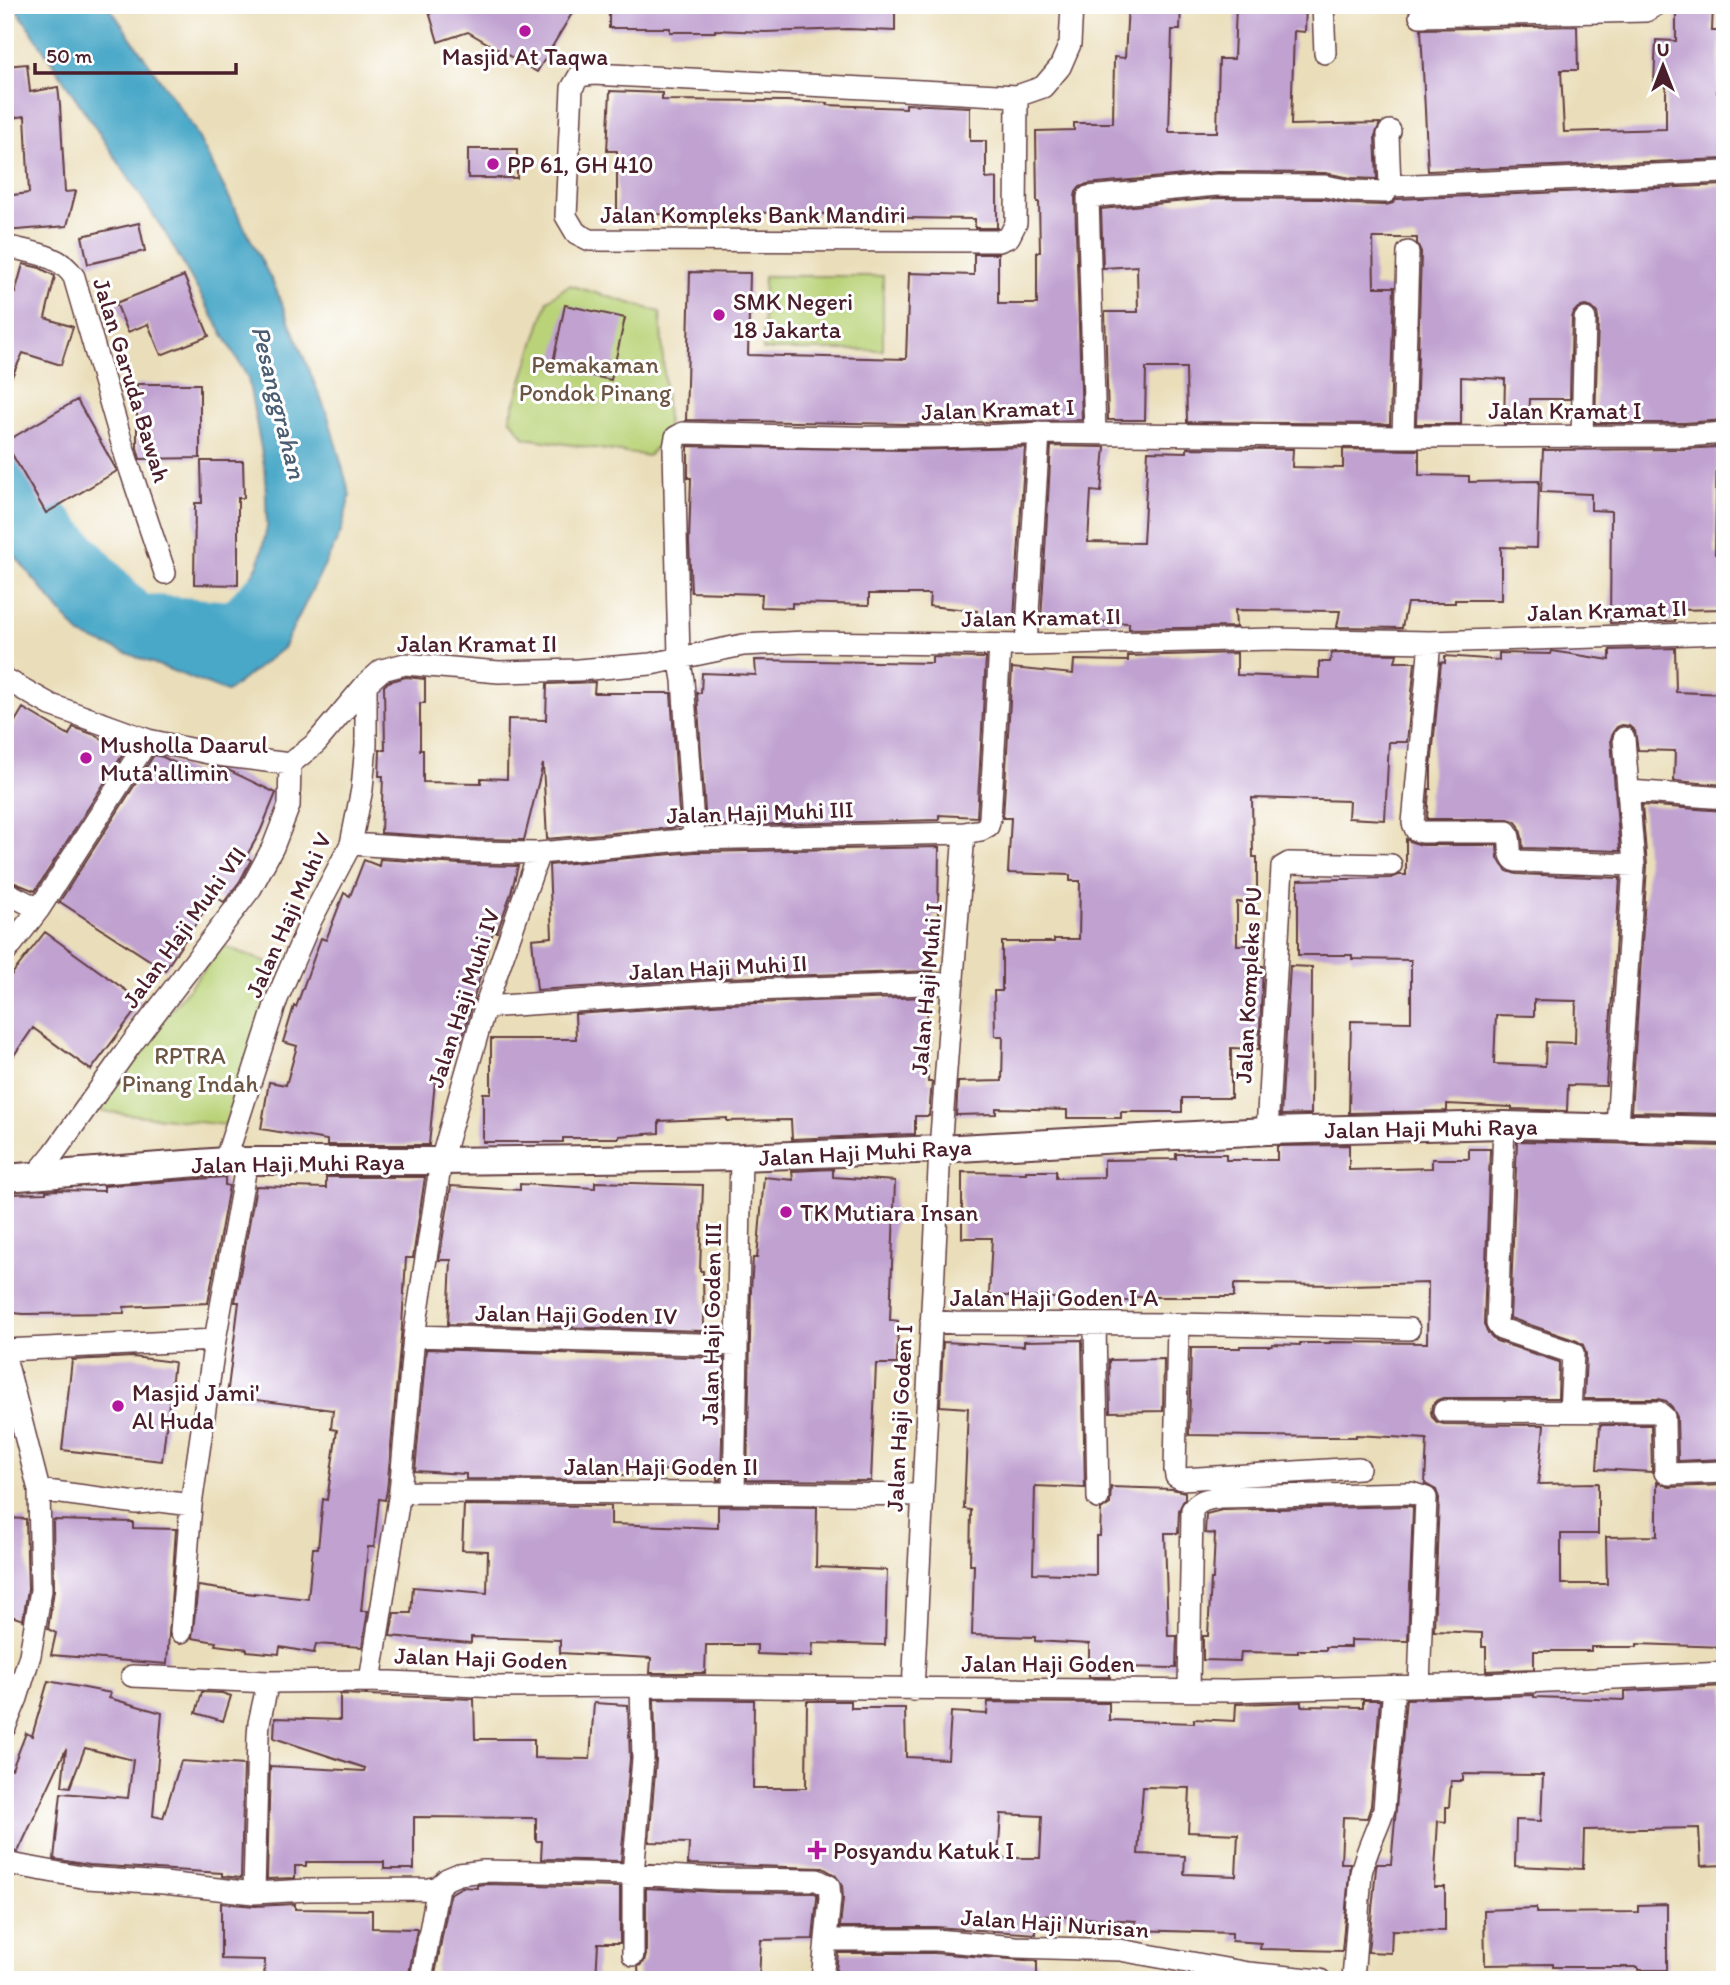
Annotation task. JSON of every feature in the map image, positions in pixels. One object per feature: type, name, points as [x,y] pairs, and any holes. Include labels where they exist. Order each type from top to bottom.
[{"type":"street","name":"Jalan Kompleks Bank Mandiri","points":[[1017,96],[1016,223],[1009,237],[999,242],[590,240],[576,233],[566,216],[572,88],[579,76],[593,74],[1017,96],[1043,87],[1060,67],[1070,44],[1072,5]]},
{"type":"street","points":[[1323,5],[1325,52]]},
{"type":"street","points":[[1420,16],[1646,11],[1656,5]]},
{"type":"street","points":[[1095,433],[1088,197],[1217,185],[1325,186],[1362,192],[1386,192],[1390,187],[1390,131]]},
{"type":"street","points":[[1390,187],[1725,172]]},
{"type":"street","name":"Jalan Garuda Bawah","points":[[5,246],[58,260],[68,266],[74,277],[126,457],[165,573]]},
{"type":"street","points":[[1403,437],[1408,252]]},
{"type":"street","points":[[1583,437],[1585,319]]},
{"type":"street","name":"Jalan Kramat I","points":[[694,839],[679,657],[674,448],[676,437],[683,433],[966,438],[1039,433],[1583,437],[1725,433]]},
{"type":"street","points":[[1026,645],[1039,433]]},
{"type":"street","name":"Jalan Kramat II","points":[[290,764],[316,743],[366,684],[382,670],[405,664],[499,672],[565,670],[651,664],[743,645],[805,642],[1026,645],[1273,639],[1430,642],[1725,633]]},
{"type":"street","points":[[1430,642],[1413,823],[1416,830],[1507,832],[1510,835],[1512,859],[1516,862],[1634,865]]},
{"type":"street","points":[[964,833],[988,826],[990,818],[1000,645]]},
{"type":"street","points":[[5,679],[51,705],[148,740],[218,755],[290,764]]},
{"type":"street","name":"Jalan Haji Muhi V","points":[[181,1632],[191,1506],[215,1340],[236,1161],[277,999],[311,920],[351,844],[362,789],[366,745],[366,684]]},
{"type":"street","points":[[1617,1126],[1634,865],[1624,738]]},
{"type":"street","points":[[5,953],[38,909],[148,740]]},
{"type":"street","name":"Jalan Haji Muhi VII","points":[[36,1175],[130,1046],[251,888],[273,847],[289,806],[290,764]]},
{"type":"street","points":[[1629,790],[1725,798]]},
{"type":"street","name":"Jalan Haji Muhi III","points":[[351,844],[539,853],[694,839],[964,833]]},
{"type":"street","name":"Jalan Haji Muhi I","points":[[940,1149],[964,833]]},
{"type":"street","name":"Jalan Haji Muhi IV","points":[[442,1161],[485,1007],[539,853]]},
{"type":"street","name":"Jalan Kompleks PU","points":[[1267,1131],[1282,867],[1289,863],[1391,866]]},
{"type":"street","points":[[5,892],[38,909]]},
{"type":"street","name":"Jalan Haji Muhi II","points":[[485,1007],[726,991],[953,984]]},
{"type":"street","points":[[1504,1125],[1497,1324],[1501,1329],[1573,1353],[1570,1412]]},
{"type":"street","name":"Jalan Haji Muhi Raya","points":[[5,1178],[236,1161],[741,1157],[1267,1131],[1504,1125],[1725,1130]]},
{"type":"street","name":"Jalan Haji Goden I","points":[[913,1689],[940,1149]]},
{"type":"street","name":"Jalan Haji Goden III","points":[[734,1493],[741,1157]]},
{"type":"street","name":"Jalan Haji Goden","points":[[370,1681],[400,1492],[414,1336],[442,1161]]},
{"type":"street","name":"Jalan Haji Goden I A","points":[[930,1321],[1409,1328]]},
{"type":"street","points":[[1095,1324],[1098,1498]]},
{"type":"street","name":"Jalan Haji Goden I A","points":[[1178,1324],[1176,1476],[1182,1479],[1359,1468]]},
{"type":"street","name":"Jalan Haji Goden IV","points":[[414,1336],[737,1345]]},
{"type":"street","points":[[5,1350],[215,1340]]},
{"type":"street","points":[[5,1357],[39,1490],[41,1590],[30,1655],[5,1727]]},
{"type":"street","points":[[1444,1410],[1662,1414],[1665,1472],[1725,1472]]},
{"type":"street","points":[[39,1490],[137,1503],[160,1502],[191,1506]]},
{"type":"street","name":"Jalan Haji Goden II","points":[[400,1492],[922,1495]]},
{"type":"street","points":[[1189,1690],[1192,1510],[1197,1503],[1221,1497],[1349,1493],[1411,1493],[1426,1498],[1419,1686]]},
{"type":"street","name":"Jalan Haji Goden","points":[[132,1676],[268,1682],[370,1681],[498,1687],[1228,1691],[1725,1673]]},
{"type":"street","points":[[254,1893],[258,1736],[268,1682]]},
{"type":"street","points":[[633,1955],[633,1874],[643,1759],[641,1686]]},
{"type":"street","points":[[1353,1980],[1363,1864],[1384,1809],[1394,1686]]},
{"type":"street","points":[[5,1863],[87,1878],[254,1893],[308,1889],[422,1889],[438,1887],[459,1874],[484,1871],[817,1880],[829,1886],[830,1898],[822,1980]]},
{"type":"street","points":[[421,1980],[438,1887]]},
{"type":"street","name":"Jalan Haji Nurisan","points":[[826,1940],[934,1940],[1015,1947],[1120,1950],[1248,1977],[1320,1980]]},
{"type":"green space","points":[[764,276],[883,276],[883,350],[763,350]]},
{"type":"green space","name":"Pemakaman Pondok Pinang","points":[[569,285],[660,312],[668,435],[648,456],[525,438],[510,418],[548,300]]},
{"type":"green space","name":"RPTRA Pinang Indah","points":[[223,946],[279,967],[225,1125],[90,1110]]},
{"type":"water","points":[[14,5],[108,5],[193,127],[275,287],[328,416],[350,495],[341,532],[283,648],[227,692],[80,635],[5,544],[5,472],[106,587],[152,617],[200,626],[233,607],[259,563],[267,527],[265,470],[248,378],[166,234]]},
{"type":"building","name":"Masjid At Taqwa","points":[[427,5],[577,5],[537,72],[468,32],[438,42]]},
{"type":"building","points":[[609,5],[895,5],[895,31],[848,29],[670,32],[670,28],[609,28]]},
{"type":"building","points":[[1128,5],[1181,5],[1180,30],[1172,30],[1169,132],[1217,132],[1219,59],[1234,59],[1236,5],[1306,5],[1305,32],[1294,31],[1291,125],[1380,123],[1375,136],[1377,179],[1325,173],[1217,172],[1087,184],[1080,187],[1075,197],[1082,420],[906,424],[686,420],[690,272],[750,273],[748,355],[906,359],[909,273],[974,275],[974,254],[998,254],[998,304],[1037,304],[1037,252],[1040,252],[1036,131],[1074,130],[1074,123],[1113,123],[1114,57],[1125,58]]},
{"type":"building","points":[[1676,5],[1713,5],[1712,31],[1720,31],[1717,92],[1725,92],[1725,159],[1428,171],[1421,29],[1577,26],[1578,70],[1561,70],[1564,132],[1666,129],[1666,83],[1654,83],[1656,40],[1676,41]]},
{"type":"building","points":[[27,64],[30,92],[58,87],[65,192],[76,191],[67,226],[5,231],[5,196],[29,193],[25,116],[5,119],[5,66]]},
{"type":"building","points":[[610,91],[662,93],[662,100],[786,101],[906,108],[906,104],[970,107],[970,141],[986,141],[986,179],[997,178],[997,228],[975,228],[975,219],[720,212],[720,216],[617,213],[617,151],[607,151]]},
{"type":"building","name":"PP 61, GH 410","points":[[468,149],[517,149],[517,178],[468,178]]},
{"type":"building","points":[[1725,185],[1725,420],[1595,423],[1598,319],[1592,308],[1585,306],[1578,308],[1572,318],[1570,399],[1530,399],[1529,423],[1504,424],[1505,379],[1461,377],[1461,424],[1416,424],[1421,252],[1417,238],[1373,238],[1374,287],[1394,287],[1390,424],[1187,422],[1186,368],[1146,368],[1145,420],[1108,420],[1105,312],[1138,312],[1137,266],[1103,268],[1101,209],[1218,198],[1324,199],[1349,204],[1386,205],[1397,199]]},
{"type":"building","points":[[139,223],[145,251],[88,264],[82,236]]},
{"type":"building","points":[[23,264],[40,268],[55,276],[45,318],[73,327],[61,365],[23,353],[5,391],[5,290],[15,293]]},
{"type":"building","points":[[184,276],[209,336],[161,355],[148,324],[128,332],[116,303]]},
{"type":"building","points":[[565,305],[625,318],[611,380],[552,367]]},
{"type":"building","points":[[137,384],[200,384],[200,458],[140,459],[137,448]]},
{"type":"building","points":[[77,400],[117,471],[46,513],[5,442]]},
{"type":"building","points":[[688,446],[906,450],[1025,447],[1014,619],[976,617],[977,611],[929,606],[930,594],[869,594],[869,605],[792,603],[792,608],[761,607],[762,594],[691,592],[691,478],[688,478]]},
{"type":"building","points":[[1051,446],[1105,447],[1101,492],[1091,491],[1088,542],[1143,543],[1148,451],[1187,452],[1187,448],[1293,449],[1292,467],[1343,468],[1343,449],[1419,450],[1419,475],[1469,476],[1469,482],[1539,481],[1537,548],[1501,547],[1501,600],[1407,603],[1402,628],[1337,627],[1340,611],[1235,610],[1236,627],[1129,629],[1129,623],[1041,620]]},
{"type":"building","points":[[1717,447],[1715,554],[1725,554],[1725,609],[1675,610],[1675,621],[1610,623],[1611,511],[1591,510],[1591,494],[1541,492],[1543,450]]},
{"type":"building","points":[[201,461],[243,461],[244,498],[238,498],[238,585],[194,584],[195,503],[202,503]]},
{"type":"building","points":[[1675,648],[1676,692],[1725,694],[1725,785],[1674,781],[1675,751],[1638,750],[1635,731],[1622,725],[1613,732],[1611,739],[1620,851],[1523,848],[1519,826],[1508,819],[1427,819],[1441,662],[1445,663],[1445,656],[1499,660],[1499,653],[1551,654],[1552,651],[1610,660],[1610,650]]},
{"type":"building","points":[[1237,653],[1237,675],[1319,678],[1319,662],[1330,662],[1332,653],[1397,654],[1395,662],[1415,662],[1407,742],[1389,742],[1385,820],[1348,818],[1349,801],[1252,798],[1253,857],[1257,857],[1257,902],[1237,902],[1237,945],[1255,945],[1254,966],[1263,966],[1259,1049],[1231,1048],[1231,1098],[1182,1098],[1182,1112],[1121,1112],[1121,1118],[1067,1118],[1067,1110],[996,1108],[996,1114],[956,1115],[958,1082],[1002,1081],[1003,1036],[995,1036],[994,991],[1002,991],[1002,942],[1079,939],[1080,881],[1070,881],[1070,875],[1008,873],[1011,818],[1003,818],[1012,668],[1073,674],[1074,660],[1128,661],[1128,656]]},
{"type":"building","points":[[932,657],[986,658],[977,817],[939,815],[939,820],[706,826],[697,693],[701,693],[702,673],[756,675],[755,660],[932,663]]},
{"type":"building","points":[[406,677],[425,679],[425,703],[420,703],[423,782],[481,783],[481,778],[507,779],[508,719],[546,720],[547,684],[595,682],[594,693],[671,693],[680,827],[547,839],[543,764],[524,840],[381,833],[383,776],[379,776],[380,750],[385,750],[384,686],[388,682]]},
{"type":"building","points":[[23,708],[69,735],[73,727],[125,751],[35,891],[5,879],[5,738]]},
{"type":"building","points":[[154,755],[210,780],[215,768],[226,769],[276,793],[246,857],[251,860],[240,881],[224,902],[214,896],[165,970],[60,902],[58,904]]},
{"type":"building","points":[[1642,805],[1725,811],[1725,1114],[1631,1112],[1647,866]]},
{"type":"building","points":[[1406,839],[1422,845],[1497,845],[1498,858],[1502,865],[1507,871],[1516,874],[1620,878],[1606,1086],[1568,1085],[1567,1111],[1447,1104],[1447,1111],[1349,1113],[1351,1021],[1411,1022],[1411,960],[1352,959],[1352,955],[1298,955],[1298,880],[1391,878],[1406,875]],"holes":[[[1534,1000],[1576,1001],[1575,1043],[1546,1042],[1545,1066],[1494,1064],[1496,1015],[1534,1016]]]},
{"type":"building","points":[[939,847],[938,916],[933,916],[933,971],[725,978],[537,990],[532,939],[552,937],[549,865],[695,852]]},
{"type":"building","points":[[380,859],[518,866],[497,932],[493,932],[461,1042],[449,1039],[441,1082],[435,1081],[429,1145],[327,1145],[327,1140],[261,1129],[269,1082],[286,1085],[297,1046],[283,1042],[321,938],[326,940],[344,893],[350,896],[364,860],[379,866]]},
{"type":"building","points":[[45,932],[142,1002],[91,1070],[33,1028],[5,1068],[5,983]]},
{"type":"building","points":[[1290,966],[1312,967],[1311,1114],[1281,1115]]},
{"type":"building","points":[[927,997],[928,1082],[932,1082],[929,1116],[915,1116],[915,1134],[792,1139],[791,1120],[727,1121],[727,1118],[659,1121],[659,1133],[619,1138],[563,1138],[563,1142],[483,1142],[483,1093],[491,1093],[491,1039],[576,1039],[575,1014],[727,1004]]},
{"type":"building","points":[[1517,1141],[1725,1146],[1725,1459],[1678,1461],[1677,1417],[1666,1401],[1584,1399],[1586,1354],[1583,1345],[1510,1318]]},
{"type":"building","points":[[1349,1145],[1349,1170],[1432,1168],[1432,1159],[1469,1159],[1469,1149],[1490,1149],[1484,1324],[1487,1332],[1496,1341],[1559,1362],[1558,1398],[1443,1398],[1432,1405],[1432,1417],[1444,1424],[1544,1425],[1538,1484],[1598,1483],[1598,1534],[1561,1534],[1561,1584],[1607,1584],[1606,1537],[1657,1536],[1657,1482],[1669,1487],[1725,1485],[1725,1647],[1637,1644],[1637,1647],[1591,1647],[1591,1651],[1534,1651],[1534,1669],[1486,1671],[1486,1647],[1482,1647],[1482,1633],[1434,1631],[1439,1498],[1436,1490],[1425,1484],[1427,1439],[1356,1435],[1189,1435],[1191,1348],[1240,1348],[1330,1342],[1427,1343],[1428,1283],[1234,1284],[1234,1297],[1135,1297],[1135,1301],[989,1295],[992,1238],[962,1238],[962,1172],[1056,1171],[1056,1178],[1104,1177],[1104,1160],[1176,1159],[1176,1154],[1226,1154],[1226,1160],[1277,1160],[1277,1146]]},
{"type":"building","points":[[833,1169],[833,1177],[895,1181],[890,1320],[898,1321],[897,1364],[876,1364],[871,1481],[747,1480],[751,1290],[753,1258],[757,1258],[764,1177],[793,1180],[792,1171]]},
{"type":"building","points":[[225,1177],[225,1185],[229,1186],[208,1303],[124,1307],[124,1313],[5,1312],[7,1194],[46,1193],[56,1190],[104,1191],[104,1186]]},
{"type":"building","points":[[326,1177],[425,1177],[413,1258],[406,1258],[387,1490],[385,1500],[379,1499],[374,1547],[368,1547],[361,1611],[368,1611],[362,1647],[316,1644],[314,1653],[280,1647],[279,1654],[215,1645],[216,1642],[192,1638],[198,1586],[308,1599],[313,1548],[318,1548],[323,1499],[327,1500],[337,1430],[331,1429],[333,1410],[227,1396],[239,1302],[235,1302],[256,1186],[326,1188]]},
{"type":"building","points":[[595,1182],[703,1185],[700,1271],[703,1271],[704,1331],[448,1324],[451,1260],[439,1260],[451,1186],[520,1190],[520,1184],[595,1188]]},
{"type":"building","points":[[1082,1340],[1085,1488],[1035,1486],[1033,1573],[1096,1575],[1096,1536],[1100,1536],[1101,1510],[1110,1504],[1111,1487],[1172,1489],[1185,1492],[1179,1510],[1178,1533],[1165,1533],[1168,1636],[1177,1636],[1176,1668],[1110,1667],[1110,1677],[1089,1677],[1089,1644],[1035,1641],[1035,1637],[972,1635],[974,1565],[970,1565],[971,1510],[964,1509],[968,1408],[940,1406],[943,1342],[1024,1346],[1024,1341]]},
{"type":"building","points":[[426,1349],[724,1358],[721,1480],[717,1480],[717,1471],[630,1471],[630,1475],[610,1475],[610,1480],[466,1479],[466,1474],[415,1471]]},
{"type":"building","name":"Masjid Jami' Al Huda","points":[[133,1357],[174,1362],[162,1461],[62,1450],[72,1360]]},
{"type":"building","points":[[1164,1359],[1163,1411],[1110,1412],[1109,1360]]},
{"type":"building","points":[[1600,1425],[1651,1425],[1652,1472],[1597,1469]]},
{"type":"building","points":[[464,1505],[611,1506],[611,1524],[718,1528],[718,1506],[817,1507],[816,1567],[887,1570],[885,1645],[813,1643],[812,1656],[757,1654],[757,1645],[706,1645],[705,1673],[650,1673],[651,1658],[560,1653],[560,1640],[471,1637],[471,1643],[390,1636],[394,1613],[411,1613],[413,1587],[487,1593],[488,1551],[462,1550]]},
{"type":"building","points":[[1413,1507],[1408,1641],[1351,1640],[1351,1647],[1298,1650],[1298,1653],[1241,1652],[1240,1661],[1203,1660],[1203,1636],[1208,1636],[1215,1534],[1205,1533],[1206,1514],[1222,1510]]},
{"type":"building","points":[[5,1518],[26,1519],[28,1589],[23,1620],[5,1614]]},
{"type":"building","points":[[53,1520],[133,1522],[133,1528],[176,1529],[167,1664],[51,1655],[56,1633],[48,1629],[54,1590]]},
{"type":"building","points":[[48,1681],[111,1693],[109,1698],[162,1713],[153,1816],[163,1818],[181,1761],[244,1765],[241,1878],[222,1876],[222,1873],[89,1865],[54,1859],[61,1793],[128,1798],[133,1760],[85,1748],[70,1787],[62,1786],[66,1749],[18,1852],[5,1850],[5,1766],[12,1769],[26,1733],[32,1736]]},
{"type":"building","points":[[1725,1686],[1725,1865],[1701,1866],[1699,1828],[1584,1830],[1583,1869],[1515,1866],[1516,1820],[1541,1821],[1543,1775],[1463,1774],[1463,1781],[1451,1781],[1446,1822],[1438,1821],[1434,1887],[1445,1887],[1445,1931],[1392,1930],[1391,1953],[1368,1952],[1377,1864],[1391,1864],[1406,1699],[1534,1695],[1625,1700],[1625,1691]]},
{"type":"building","points":[[202,1692],[231,1696],[223,1721],[196,1713]]},
{"type":"building","points":[[340,1694],[474,1699],[475,1739],[534,1739],[534,1758],[590,1759],[594,1703],[628,1705],[630,1759],[621,1861],[541,1859],[542,1841],[536,1841],[536,1818],[414,1817],[414,1869],[384,1869],[384,1862],[306,1862],[306,1866],[295,1866],[295,1878],[267,1879],[270,1766],[364,1771],[365,1768],[274,1738],[275,1718],[340,1720]]},
{"type":"building","points":[[654,1699],[754,1700],[753,1788],[806,1788],[807,1701],[851,1701],[851,1708],[905,1708],[906,1757],[948,1759],[951,1712],[987,1714],[988,1702],[1109,1703],[1109,1720],[1194,1723],[1194,1719],[1235,1721],[1236,1704],[1301,1702],[1301,1706],[1363,1707],[1363,1700],[1380,1700],[1371,1806],[1367,1818],[1343,1817],[1341,1863],[1350,1863],[1342,1951],[1260,1949],[1261,1943],[1232,1941],[1232,1933],[1134,1930],[1136,1921],[1036,1915],[1036,1934],[935,1927],[840,1927],[842,1884],[835,1875],[823,1868],[688,1864],[689,1843],[649,1842],[656,1760]],"holes":[[[1143,1787],[1190,1788],[1188,1832],[1238,1834],[1236,1876],[1184,1874],[1185,1856],[1138,1854]],[[1001,1814],[1042,1816],[1040,1858],[998,1858]]]},
{"type":"building","points":[[477,1885],[620,1887],[620,1943],[598,1943],[596,1980],[434,1980],[450,1894],[462,1887],[477,1888]]},
{"type":"building","points":[[646,1888],[814,1893],[817,1898],[813,1939],[761,1940],[759,1980],[639,1980],[638,1967],[644,1962],[646,1955]]},
{"type":"building","points":[[221,1903],[255,1906],[295,1904],[295,1909],[372,1910],[372,1928],[417,1929],[408,1980],[264,1980],[265,1960],[221,1959]]},
{"type":"building","points":[[1667,1904],[1667,1970],[1638,1970],[1638,1967],[1553,1967],[1553,1964],[1485,1965],[1484,1910],[1536,1908],[1536,1913],[1638,1912],[1638,1905]]},
{"type":"building","points":[[838,1953],[934,1953],[1037,1961],[1037,1980],[835,1980]]},
{"type":"waterway","name":"Pesanggrahan","points":[[5,476],[135,618],[236,626],[262,598]]},
{"type":"place","name":"Masjid At Taqwa","points":[[525,31]]},
{"type":"place","name":"PP 61, GH 410","points":[[493,164]]},
{"type":"place","name":"SMK Negeri 18 Jakarta","points":[[719,315]]},
{"type":"place","name":"Musholla Daarul Muta'allimin","points":[[86,758]]},
{"type":"place","name":"TK Mutiara Insan","points":[[786,1212]]},
{"type":"place","name":"Masjid Jami' Al Huda","points":[[118,1406]]},
{"type":"place","name":"Posyandu Katuk I","points":[[817,1850]]}]
